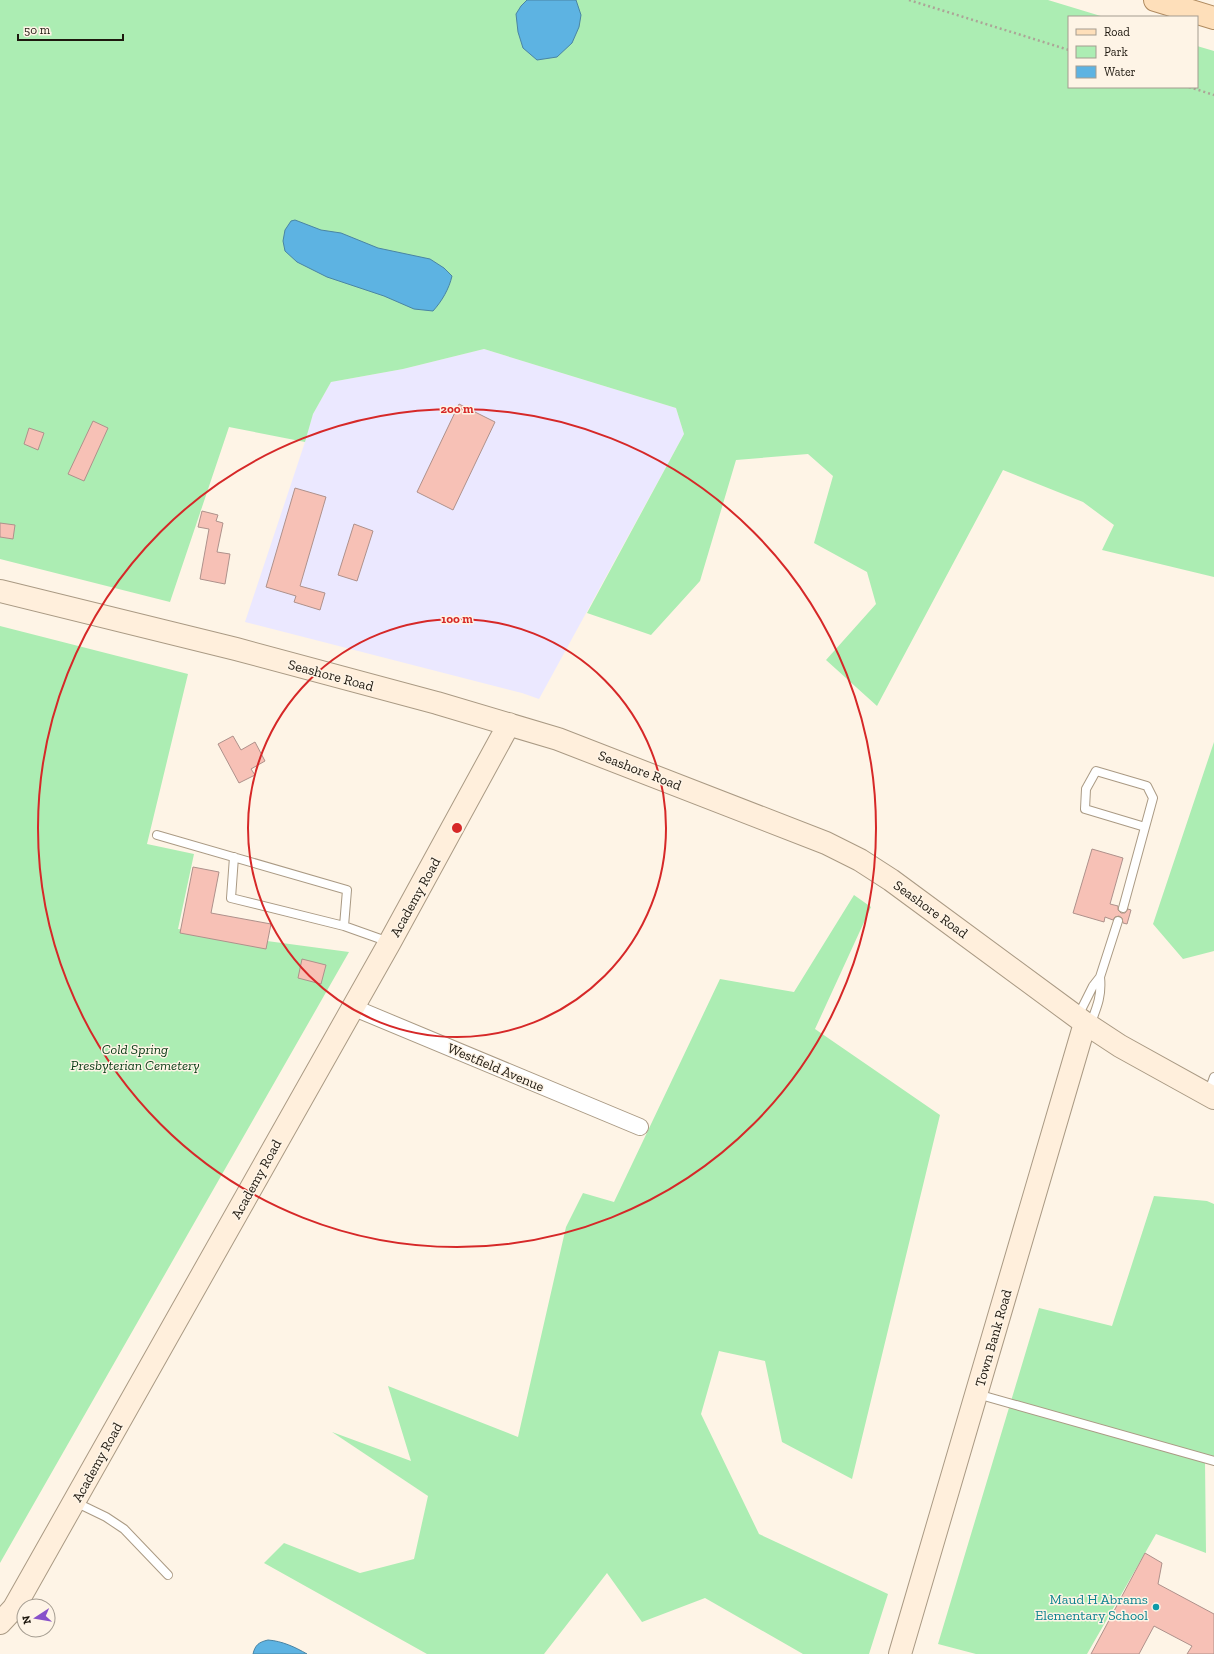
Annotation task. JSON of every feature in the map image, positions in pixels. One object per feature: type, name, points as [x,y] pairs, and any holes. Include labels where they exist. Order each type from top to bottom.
[{"type":"main road","points":[[1155,0],[1214,18]]},
{"type":"street","name":"Seashore Road","points":[[0,591],[243,651],[437,703],[565,741],[826,843],[860,860],[892,880],[1084,1022],[1120,1046],[1212,1090]]},
{"type":"street","name":"Academy Road","points":[[0,1633],[7,1616],[74,1501],[390,942],[509,724]]},
{"type":"street","name":"Westfield Avenue","points":[[352,1007],[640,1127]]},
{"type":"street","name":"Town Bank Road","points":[[900,1654],[977,1394],[1084,1022]]},
{"type":"lane","points":[[1123,908],[1153,798],[1147,786],[1096,772],[1086,789],[1085,809],[1145,827]]},
{"type":"lane","points":[[156,834],[347,890],[344,926]]},
{"type":"lane","points":[[234,857],[231,898],[344,926],[390,942]]},
{"type":"lane","points":[[1084,1022],[1093,986],[1100,977],[1118,921]]},
{"type":"lane","points":[[1084,1022],[1100,1000],[1102,991],[1100,977]]},
{"type":"lane","points":[[977,1394],[1214,1461]]},
{"type":"lane","points":[[74,1501],[106,1517],[124,1529],[144,1547],[168,1575]]},
{"type":"path","points":[[909,0],[1068,50]]},
{"type":"path","points":[[1192,88],[1214,95]]},
{"type":"shaded area","points":[[484,349],[676,408],[684,434],[539,699],[522,693],[245,622],[313,414],[331,382],[403,369]]},
{"type":"green space","points":[[0,0],[1048,0],[1101,16],[1068,16],[1068,88],[1198,88],[1198,46],[1214,51],[1214,577],[1102,550],[1114,525],[1083,502],[1003,470],[877,706],[826,660],[876,604],[867,572],[814,543],[833,476],[808,454],[736,460],[700,581],[651,635],[587,613],[684,434],[676,408],[484,349],[403,369],[331,382],[313,414],[305,442],[229,427],[170,602],[0,559]]},
{"type":"green space","name":"Cold Spring Presbyterian Cemetery","points":[[0,626],[188,674],[147,844],[194,854],[178,929],[349,952],[0,1563]]},
{"type":"green space","points":[[1214,742],[1214,951],[1183,959],[1153,924]]},
{"type":"green space","points":[[854,895],[871,907],[815,1029],[940,1115],[852,1479],[782,1442],[765,1361],[719,1351],[701,1414],[759,1534],[888,1594],[869,1654],[803,1654],[705,1598],[642,1622],[607,1573],[544,1654],[427,1654],[264,1563],[284,1543],[360,1573],[414,1559],[428,1496],[332,1432],[411,1461],[388,1386],[518,1437],[566,1227],[583,1193],[614,1202],[720,979],[794,992]]},
{"type":"green space","points":[[1154,1196],[1207,1201],[1214,1204],[1214,1460],[1205,1460],[1206,1553],[1156,1534],[1087,1654],[976,1654],[938,1644],[1039,1308],[1112,1326]]},
{"type":"water","points":[[527,0],[576,0],[581,15],[579,27],[572,43],[557,57],[537,60],[523,48],[518,32],[516,14]]},
{"type":"water","points":[[295,220],[321,230],[341,233],[378,248],[430,259],[444,268],[452,276],[451,281],[442,299],[433,311],[414,309],[384,296],[327,277],[297,262],[285,251],[283,241],[285,230],[291,221]]},
{"type":"water","points":[[268,1640],[288,1645],[307,1654],[253,1654],[258,1644]]},
{"type":"building","points":[[459,404],[495,422],[453,510],[417,492]]},
{"type":"building","points":[[93,421],[108,428],[84,481],[68,474]]},
{"type":"building","points":[[29,428],[44,433],[38,450],[24,444]]},
{"type":"building","points":[[295,488],[326,497],[300,586],[325,593],[320,610],[294,602],[296,596],[266,587]]},
{"type":"building","points":[[202,511],[218,515],[216,521],[223,523],[217,552],[230,554],[225,584],[200,579],[209,529],[198,527]]},
{"type":"building","points":[[0,523],[15,525],[13,539],[0,537]]},
{"type":"building","points":[[354,524],[373,531],[357,581],[338,575]]},
{"type":"building","points":[[233,736],[241,750],[255,742],[265,761],[251,769],[255,775],[239,783],[218,744]]},
{"type":"building","points":[[1092,849],[1123,858],[1110,904],[1118,906],[1118,910],[1121,913],[1125,913],[1128,909],[1131,910],[1127,924],[1123,923],[1122,918],[1119,916],[1115,917],[1113,920],[1105,917],[1104,922],[1073,913]]},
{"type":"building","points":[[193,867],[219,872],[211,913],[271,924],[266,949],[180,933]]},
{"type":"building","points":[[302,959],[326,965],[321,984],[298,978]]},
{"type":"building","name":"Maud H Abrams Elementary School","points":[[1145,1553],[1162,1563],[1158,1584],[1214,1614],[1214,1654],[1187,1654],[1192,1646],[1154,1626],[1139,1654],[1091,1654]]},
{"type":"place","name":"Maud H Abrams Elementary School","points":[[1156,1607]]}]
